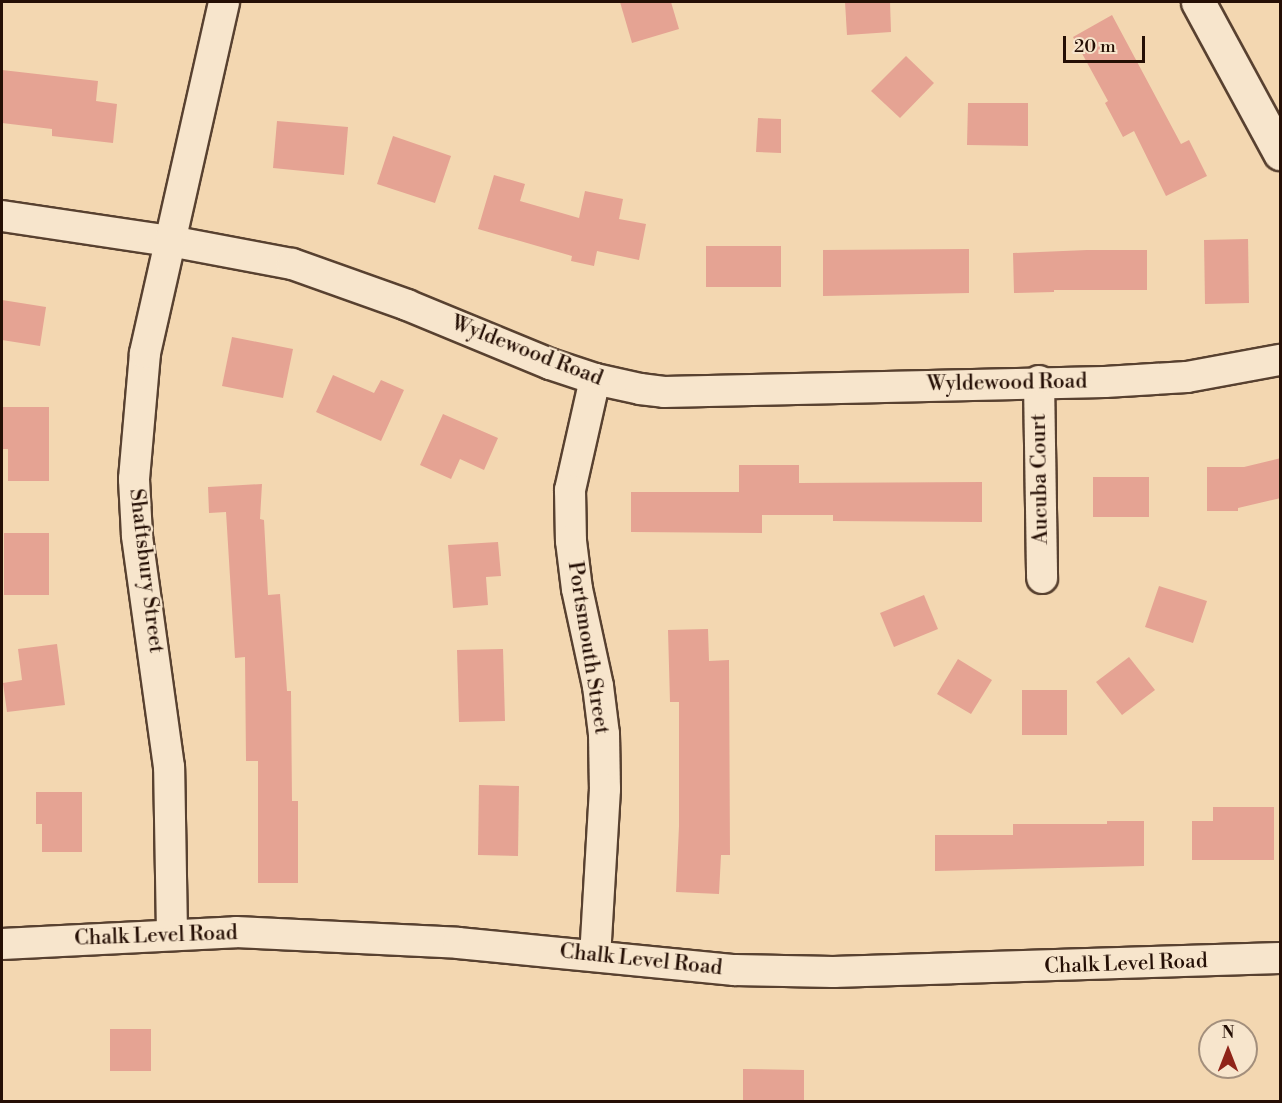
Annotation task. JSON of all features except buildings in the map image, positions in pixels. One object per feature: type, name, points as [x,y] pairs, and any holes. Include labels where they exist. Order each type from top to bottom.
[{"type":"street","name":"Shaftsbury Street","points":[[172,933],[170,767],[137,535],[134,479],[145,353],[224,2]]},
{"type":"street","points":[[1198,2],[1281,153]]},
{"type":"street","name":"Wyldewood Road","points":[[2,216],[170,241],[292,264],[332,276],[550,364],[595,379],[664,392],[1039,381],[1105,382],[1187,377],[1281,360]]},
{"type":"street","name":"Portsmouth Street","points":[[595,379],[570,490],[577,590],[598,686],[604,734],[605,789],[595,956]]},
{"type":"street","name":"Aucuba Court","points":[[1039,381],[1042,578]]},
{"type":"street","name":"Chalk Level Road","points":[[2,944],[172,933],[236,932],[458,943],[735,970],[833,972],[1281,958]]}]
